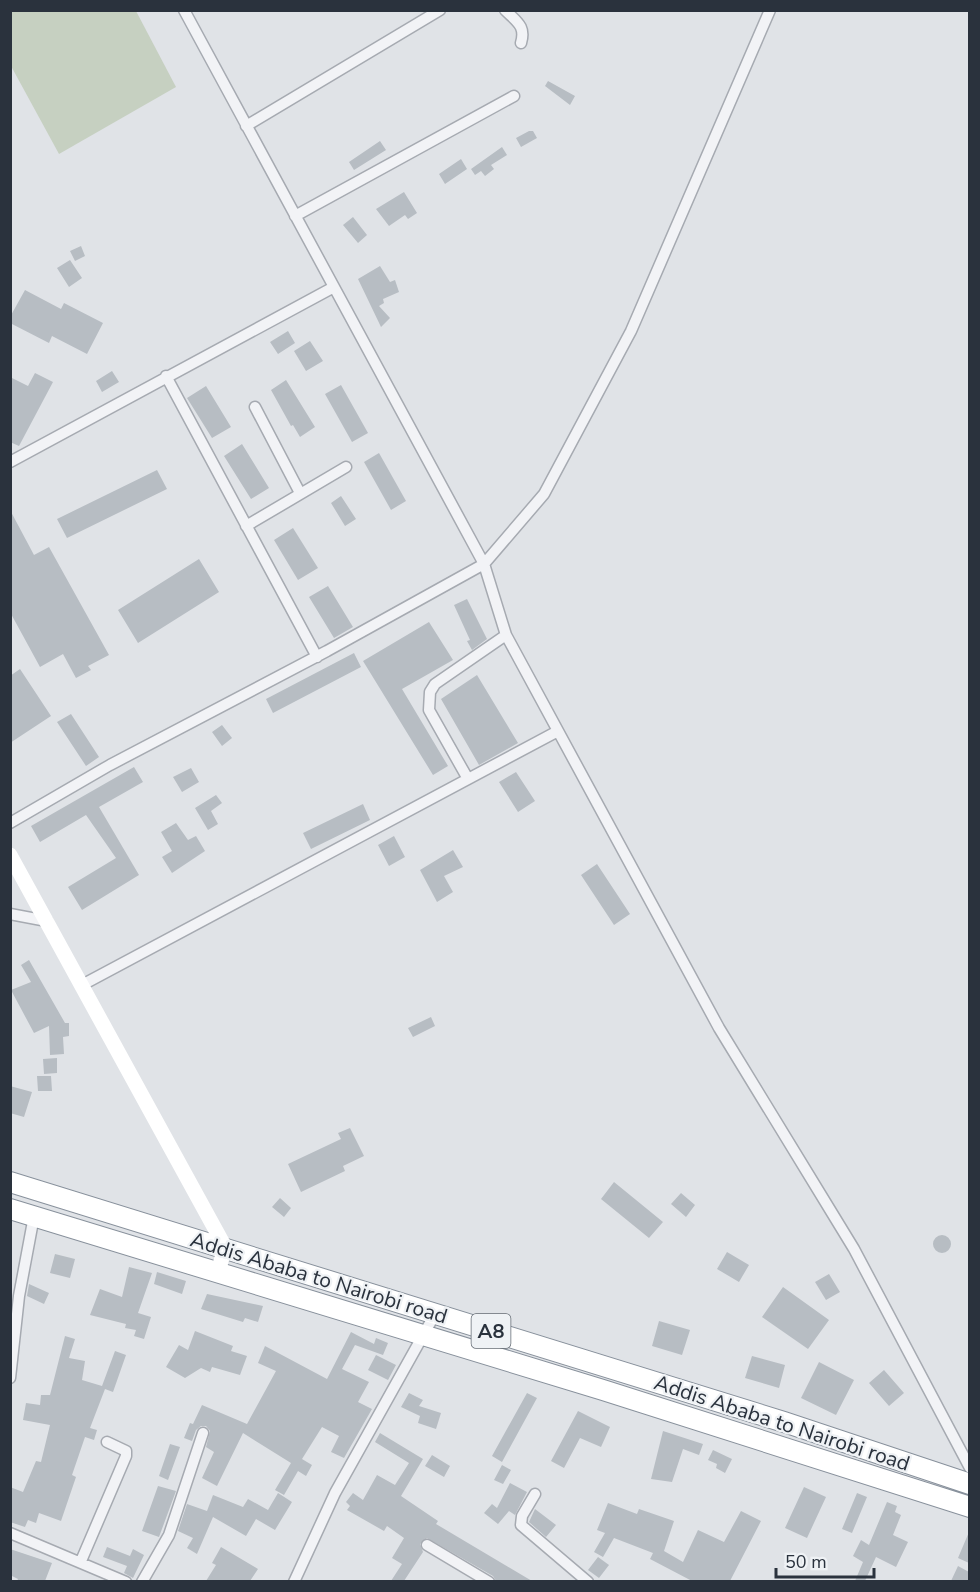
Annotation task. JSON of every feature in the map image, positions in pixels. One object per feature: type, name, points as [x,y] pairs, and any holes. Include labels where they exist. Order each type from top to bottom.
[{"type":"highway","name":"Addis Ababa to Nairobi road","points":[[10,1182],[784,1422],[969,1484]]},
{"type":"highway","name":"Addis Ababa to Nairobi road","points":[[10,1209],[425,1336],[969,1507]]},
{"type":"main road","points":[[10,855],[225,1248],[218,1272]]},
{"type":"street","points":[[184,10],[484,564],[506,635],[719,1028],[854,1249],[969,1468]]},
{"type":"street","points":[[246,126],[440,10]]},
{"type":"street","points":[[505,10],[522,27],[524,32],[521,43]]},
{"type":"street","points":[[10,823],[149,744],[317,657],[484,564],[544,494],[632,331],[770,10]]},
{"type":"street","points":[[295,216],[514,96]]},
{"type":"street","points":[[10,462],[334,287]]},
{"type":"street","points":[[166,376],[317,657]]},
{"type":"street","points":[[255,407],[300,494]]},
{"type":"street","points":[[246,525],[346,467]]},
{"type":"street","points":[[468,778],[429,710],[430,692],[435,684],[506,635]]},
{"type":"street","points":[[82,985],[558,731]]},
{"type":"street","points":[[10,914],[47,921]]},
{"type":"street","points":[[10,1378],[19,1296],[34,1216]]},
{"type":"street","points":[[294,1581],[335,1492],[425,1336],[435,1314]]},
{"type":"street","points":[[142,1581],[170,1535],[203,1433]]},
{"type":"street","points":[[81,1561],[126,1456],[126,1451],[107,1442]]},
{"type":"street","points":[[535,1494],[522,1516],[521,1525],[588,1581]]},
{"type":"street","points":[[10,1533],[126,1581]]},
{"type":"street","points":[[427,1545],[489,1581]]},
{"type":"green space","points":[[10,11],[136,11],[176,87],[59,154],[11,66]]},
{"type":"building","points":[[548,81],[575,96],[570,105],[545,86]]},
{"type":"building","points":[[533,131],[537,138],[521,147],[516,138]]},
{"type":"building","points":[[380,141],[386,150],[354,170],[349,162]]},
{"type":"building","points":[[502,147],[507,155],[491,165],[494,169],[485,176],[481,171],[475,175],[471,169]]},
{"type":"building","points":[[461,159],[467,169],[445,184],[439,174]]},
{"type":"building","points":[[404,192],[417,213],[408,219],[405,215],[389,226],[376,209]]},
{"type":"building","points":[[353,217],[367,235],[358,243],[343,225]]},
{"type":"building","points":[[81,246],[85,256],[75,261],[70,251]]},
{"type":"building","points":[[70,260],[82,278],[69,287],[57,268]]},
{"type":"building","points":[[380,266],[390,282],[395,280],[399,292],[383,299],[384,303],[379,306],[390,318],[381,327],[358,279]]},
{"type":"building","points":[[25,290],[61,309],[64,303],[103,323],[87,354],[52,336],[49,343],[10,323],[10,317]]},
{"type":"building","points":[[288,331],[295,343],[278,354],[270,342]]},
{"type":"building","points":[[310,341],[323,361],[306,371],[294,351]]},
{"type":"building","points":[[112,371],[119,382],[102,392],[96,381]]},
{"type":"building","points":[[35,373],[53,382],[19,446],[10,442],[10,377],[28,386]]},
{"type":"building","points":[[286,380],[315,427],[300,437],[293,425],[291,426],[271,390]]},
{"type":"building","points":[[341,385],[368,433],[352,442],[325,394]]},
{"type":"building","points":[[206,386],[231,427],[212,438],[187,398]]},
{"type":"building","points":[[242,444],[269,488],[251,499],[224,456]]},
{"type":"building","points":[[379,453],[406,501],[391,510],[364,462]]},
{"type":"building","points":[[157,470],[167,489],[67,538],[57,519]]},
{"type":"building","points":[[341,496],[356,519],[345,526],[331,503]]},
{"type":"building","points":[[10,510],[34,555],[49,547],[109,655],[88,666],[91,670],[76,678],[63,654],[40,667],[10,612]]},
{"type":"building","points":[[293,528],[318,568],[298,580],[274,540]]},
{"type":"building","points":[[199,559],[219,592],[138,643],[118,610]]},
{"type":"building","points":[[328,586],[353,627],[334,638],[309,597]]},
{"type":"building","points":[[467,599],[487,639],[472,650],[467,641],[470,640],[454,605]]},
{"type":"building","points":[[429,622],[453,660],[402,689],[448,766],[433,775],[363,661]]},
{"type":"building","points":[[354,653],[361,667],[273,713],[266,699]]},
{"type":"building","points":[[20,669],[51,716],[10,743],[10,676]]},
{"type":"building","points":[[477,675],[518,743],[479,765],[441,699]]},
{"type":"building","points":[[71,714],[99,757],[86,766],[57,722]]},
{"type":"building","points":[[222,725],[232,738],[222,746],[212,732]]},
{"type":"building","points":[[134,767],[143,782],[99,807],[139,875],[82,910],[68,887],[116,858],[86,815],[40,842],[31,826]]},
{"type":"building","points":[[191,768],[199,782],[182,792],[173,777]]},
{"type":"building","points":[[516,772],[535,801],[518,812],[499,782]]},
{"type":"building","points":[[216,795],[222,803],[211,811],[218,824],[208,830],[195,808]]},
{"type":"building","points":[[363,804],[370,820],[311,849],[303,833]]},
{"type":"building","points":[[176,823],[188,840],[196,836],[205,851],[172,873],[162,857],[172,851],[161,832]]},
{"type":"building","points":[[394,836],[405,857],[389,866],[378,845]]},
{"type":"building","points":[[453,850],[463,867],[444,876],[453,892],[437,902],[420,870]]},
{"type":"building","points":[[597,864],[630,914],[614,925],[581,875]]},
{"type":"building","points":[[29,960],[65,1023],[69,1023],[69,1036],[63,1037],[64,1054],[50,1055],[49,1026],[34,1033],[11,990],[31,982],[21,965]]},
{"type":"building","points":[[431,1017],[435,1026],[413,1037],[408,1028]]},
{"type":"building","points":[[57,1058],[57,1073],[44,1074],[43,1059]]},
{"type":"building","points":[[37,1076],[51,1076],[52,1091],[38,1091]]},
{"type":"building","points":[[10,1086],[32,1092],[24,1117],[10,1113]]},
{"type":"building","points":[[350,1128],[364,1156],[343,1166],[345,1171],[301,1192],[288,1164],[341,1139],[338,1133]]},
{"type":"building","points":[[614,1182],[663,1222],[649,1238],[601,1199]]},
{"type":"building","points":[[681,1193],[695,1205],[686,1217],[671,1204]]},
{"type":"building","points":[[280,1198],[291,1208],[284,1217],[272,1207]]},
{"type":"building","points":[[942,1235],[948,1238],[951,1244],[948,1250],[942,1253],[936,1250],[933,1244],[936,1238]]},
{"type":"building","points":[[727,1252],[749,1265],[739,1282],[717,1269]]},
{"type":"building","points":[[55,1254],[75,1259],[70,1278],[50,1273]]},
{"type":"building","points":[[129,1267],[152,1273],[138,1313],[151,1317],[144,1339],[134,1336],[136,1330],[125,1328],[126,1324],[90,1315],[100,1289],[122,1297]]},
{"type":"building","points":[[157,1272],[186,1281],[182,1294],[154,1284]]},
{"type":"building","points":[[829,1274],[840,1292],[826,1300],[815,1282]]},
{"type":"building","points":[[29,1284],[49,1293],[44,1304],[27,1296]]},
{"type":"building","points":[[783,1287],[829,1320],[808,1349],[762,1317]]},
{"type":"building","points":[[207,1294],[263,1306],[258,1322],[245,1318],[243,1322],[201,1309]]},
{"type":"building","points":[[659,1321],[690,1330],[682,1355],[652,1346]]},
{"type":"building","points":[[195,1331],[233,1346],[231,1351],[247,1356],[240,1375],[212,1367],[210,1372],[201,1368],[185,1378],[166,1367],[179,1345],[188,1350]]},
{"type":"building","points":[[351,1332],[374,1344],[376,1338],[388,1343],[383,1355],[355,1345],[342,1369],[369,1382],[358,1402],[372,1409],[344,1458],[331,1452],[339,1436],[322,1427],[302,1459],[312,1465],[306,1476],[298,1471],[284,1495],[275,1490],[291,1463],[243,1433],[217,1486],[202,1478],[214,1452],[206,1447],[210,1431],[206,1426],[201,1426],[196,1430],[192,1441],[184,1438],[190,1423],[193,1424],[202,1405],[247,1424],[276,1371],[258,1363],[265,1346],[327,1379]]},
{"type":"building","points":[[65,1336],[75,1339],[69,1358],[85,1361],[82,1380],[102,1386],[115,1351],[126,1355],[113,1392],[105,1389],[90,1428],[97,1430],[94,1440],[85,1437],[72,1475],[76,1477],[61,1521],[39,1513],[36,1523],[28,1520],[25,1527],[10,1522],[10,1487],[23,1492],[36,1461],[41,1462],[50,1425],[23,1420],[26,1403],[40,1405],[41,1395],[50,1395]]},
{"type":"building","points":[[376,1355],[396,1365],[388,1380],[368,1370]]},
{"type":"building","points":[[752,1356],[785,1365],[779,1388],[745,1378]]},
{"type":"building","points":[[819,1362],[854,1380],[836,1415],[801,1398]]},
{"type":"building","points":[[884,1370],[904,1393],[889,1406],[869,1383]]},
{"type":"building","points":[[409,1393],[423,1400],[419,1406],[441,1413],[436,1429],[418,1423],[420,1416],[401,1407]]},
{"type":"building","points":[[527,1393],[537,1398],[502,1462],[492,1456]]},
{"type":"building","points":[[578,1411],[610,1427],[601,1447],[580,1438],[564,1468],[551,1461]]},
{"type":"building","points":[[663,1431],[703,1444],[699,1455],[683,1449],[672,1482],[651,1479]]},
{"type":"building","points":[[380,1433],[423,1459],[401,1496],[438,1521],[436,1524],[532,1581],[496,1581],[493,1576],[427,1538],[420,1544],[423,1552],[404,1581],[391,1581],[402,1564],[392,1558],[404,1538],[387,1526],[384,1531],[347,1510],[350,1506],[346,1502],[353,1493],[363,1500],[377,1475],[395,1485],[409,1463],[375,1442]]},
{"type":"building","points":[[170,1444],[180,1447],[168,1480],[159,1476]]},
{"type":"building","points":[[713,1450],[732,1459],[725,1473],[716,1468],[717,1464],[708,1460]]},
{"type":"building","points":[[432,1455],[450,1466],[444,1477],[425,1466]]},
{"type":"building","points":[[502,1465],[511,1470],[503,1484],[494,1480]]},
{"type":"building","points":[[510,1483],[527,1492],[515,1515],[509,1511],[498,1524],[484,1513],[492,1504],[497,1508]]},
{"type":"building","points":[[158,1486],[176,1491],[159,1537],[142,1531]]},
{"type":"building","points":[[804,1487],[826,1497],[807,1538],[785,1528]]},
{"type":"building","points":[[278,1493],[292,1502],[275,1530],[256,1519],[246,1536],[213,1517],[197,1554],[187,1548],[193,1538],[178,1531],[187,1504],[207,1511],[213,1495],[243,1507],[248,1499],[268,1510]]},
{"type":"building","points":[[857,1493],[867,1497],[852,1533],[842,1529]]},
{"type":"building","points":[[887,1502],[897,1506],[895,1512],[901,1515],[893,1535],[908,1542],[896,1567],[876,1557],[865,1581],[855,1581],[863,1562],[853,1556],[861,1540],[869,1545]]},
{"type":"building","points":[[608,1503],[637,1514],[639,1509],[674,1521],[664,1551],[683,1562],[698,1530],[724,1542],[741,1511],[761,1521],[730,1581],[692,1581],[650,1559],[653,1553],[614,1538],[603,1557],[594,1552],[605,1533],[597,1530]]},
{"type":"building","points":[[535,1509],[556,1525],[546,1537],[529,1522]]},
{"type":"building","points":[[969,1532],[969,1563],[958,1558]]},
{"type":"building","points":[[107,1547],[130,1556],[133,1549],[144,1555],[133,1578],[124,1573],[127,1566],[103,1557]]},
{"type":"building","points":[[221,1547],[258,1569],[250,1581],[206,1581],[216,1565],[212,1563]]},
{"type":"building","points":[[10,1549],[52,1563],[45,1581],[17,1581],[18,1579],[10,1575]]},
{"type":"building","points":[[598,1557],[609,1565],[599,1578],[588,1570]]},
{"type":"building","points":[[958,1566],[969,1572],[969,1581],[951,1581]]}]
